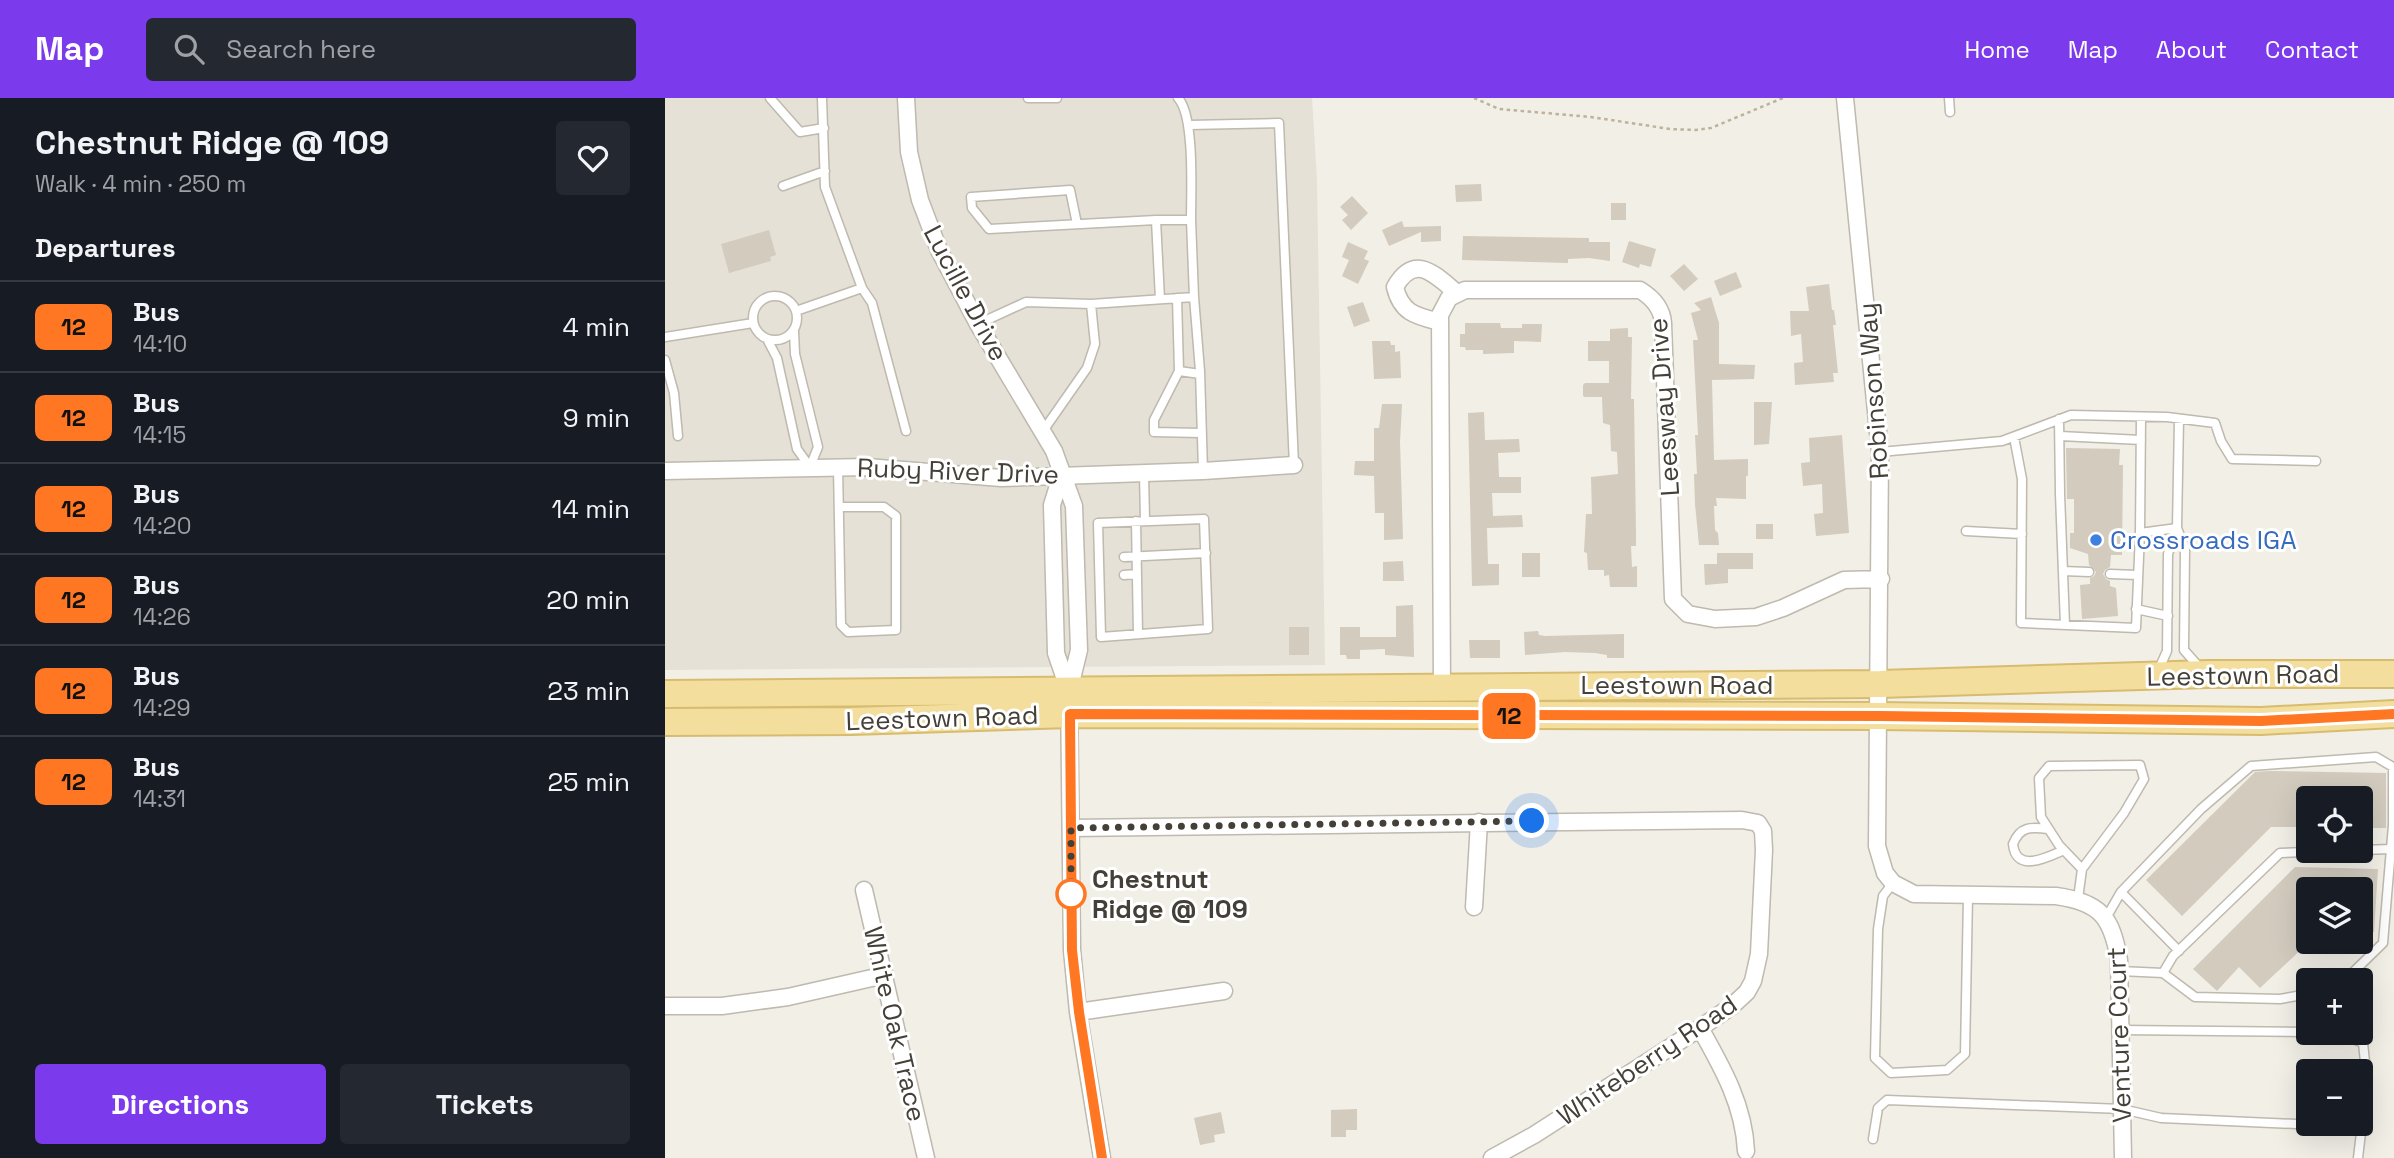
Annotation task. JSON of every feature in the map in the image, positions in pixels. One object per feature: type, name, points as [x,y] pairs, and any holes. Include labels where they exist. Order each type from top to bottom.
[{"type":"main road","name":"Leestown Road","points":[[665,722],[851,721],[1070,702],[1442,686],[1880,684],[2208,674],[2394,674]]},
{"type":"main road","points":[[1288,715],[1301,707],[1349,702],[1423,701],[1442,686]]},
{"type":"main road","name":"Leestown Road","points":[[665,694],[1070,702],[1288,715],[1880,716],[2261,721],[2394,714]]},
{"type":"street","name":"Lucille Drive","points":[[906,98],[909,152],[920,200],[939,250],[978,324],[1043,431],[1054,452],[1074,506],[1079,650],[1070,702]]},
{"type":"street","name":"Robinson Way","points":[[1845,98],[1881,452],[1880,684]]},
{"type":"street","points":[[1440,322],[1407,310],[1398,301],[1395,287],[1402,275],[1413,269],[1425,269],[1457,293],[1444,303],[1440,322],[1442,686]]},
{"type":"street","name":"Leesway Drive","points":[[1457,293],[1465,290],[1640,290],[1651,297],[1659,308],[1663,323],[1673,600],[1688,614],[1715,619],[1756,617],[1783,608],[1844,580],[1881,579]]},
{"type":"street","name":"Ruby River Drive","points":[[665,471],[838,467],[1002,478],[1294,465]]},
{"type":"street","points":[[1061,476],[1052,505],[1056,653],[1070,702],[1072,950],[1102,1158]]},
{"type":"street","points":[[1880,684],[1877,846],[1885,873],[1893,883]]},
{"type":"street","name":"Whiteberry Road","points":[[1071,828],[1716,819],[1758,823],[1763,831],[1764,850],[1757,970],[1747,992],[1700,1028],[1534,1135],[1492,1158]]},
{"type":"street","points":[[1474,907],[1479,822]]},
{"type":"street","name":"Venture Court","points":[[1893,883],[1915,894],[2056,896],[2078,899],[2105,918],[2115,936],[2120,971],[2123,1158]]},
{"type":"street","name":"White Oak Trace","points":[[864,890],[926,1158]]},
{"type":"street","points":[[665,1006],[722,1006],[788,997],[885,975]]},
{"type":"street","points":[[1079,1012],[1224,991]]},
{"type":"street","points":[[1700,1028],[1730,1082],[1739,1107],[1746,1151]]},
{"type":"lane","points":[[770,98],[800,132],[824,128]]},
{"type":"lane","points":[[822,98],[825,187],[862,288],[872,303],[906,430]]},
{"type":"lane","points":[[1028,98],[1057,98]]},
{"type":"lane","points":[[1178,98],[1183,103],[1189,125],[1203,471]]},
{"type":"lane","points":[[1949,98],[1950,112]]},
{"type":"lane","points":[[1189,125],[1279,123],[1294,465]]},
{"type":"lane","points":[[783,186],[825,171]]},
{"type":"lane","points":[[1077,224],[1070,190],[971,197],[972,208],[989,229],[1077,224],[1156,219],[1191,220]]},
{"type":"lane","points":[[1156,219],[1160,299]]},
{"type":"lane","points":[[796,311],[862,288]]},
{"type":"lane","points":[[767,340],[782,340],[794,331],[797,325],[796,311],[787,299],[773,296],[760,302],[755,309],[753,323],[777,358],[797,449],[810,467]]},
{"type":"lane","points":[[978,324],[1026,302],[1091,304],[1194,297]]},
{"type":"lane","points":[[1177,298],[1179,370],[1154,420],[1154,432],[1201,433]]},
{"type":"lane","points":[[1043,431],[1087,368],[1095,344],[1091,304]]},
{"type":"lane","points":[[665,337],[753,323]]},
{"type":"lane","points":[[794,331],[795,354],[818,447],[810,467]]},
{"type":"lane","points":[[665,360],[674,393],[678,436]]},
{"type":"lane","points":[[1179,370],[1200,373]]},
{"type":"lane","points":[[1881,452],[2002,441],[2071,415],[2215,423],[2221,441],[2232,459],[2316,461]]},
{"type":"lane","points":[[2014,437],[2022,479],[2021,623],[2066,625],[2103,622],[2136,628],[2141,417]]},
{"type":"lane","points":[[2059,419],[2066,625]]},
{"type":"lane","points":[[2156,676],[2167,651],[2168,554],[2177,528],[2179,419]]},
{"type":"lane","points":[[2060,436],[2141,440]]},
{"type":"lane","points":[[838,467],[841,625],[848,632],[896,630],[896,516],[884,507],[840,507]]},
{"type":"lane","points":[[1137,634],[1137,555],[1144,473]]},
{"type":"lane","points":[[1204,519],[1206,553],[1208,629],[1101,637],[1100,593],[1104,577],[1104,558],[1098,523],[1204,519]]},
{"type":"lane","points":[[2140,533],[2177,528]]},
{"type":"lane","points":[[2177,528],[2185,549],[2184,650],[2208,674]]},
{"type":"lane","points":[[1966,531],[2022,534]]},
{"type":"lane","points":[[1124,556],[1206,553]]},
{"type":"lane","points":[[2063,571],[2089,572]]},
{"type":"lane","points":[[1124,575],[1137,574]]},
{"type":"lane","points":[[2110,574],[2138,575]]},
{"type":"lane","points":[[1125,592],[1137,592]]},
{"type":"lane","points":[[1100,593],[1110,593]]},
{"type":"lane","points":[[1077,605],[1100,604]]},
{"type":"lane","points":[[2136,609],[2168,616]]},
{"type":"lane","points":[[1127,612],[1137,612]]},
{"type":"lane","points":[[1100,615],[1110,614]]},
{"type":"lane","points":[[2105,918],[2121,892],[2201,808],[2251,765],[2376,757],[2393,767],[2391,849],[2383,943],[2357,968]]},
{"type":"lane","points":[[2078,899],[2083,869],[2124,813],[2144,779],[2140,765],[2049,766],[2039,778],[2041,817],[2064,850],[2083,869]]},
{"type":"lane","points":[[2048,829],[2032,827],[2020,832],[2013,844],[2017,855],[2022,860],[2032,862],[2064,850]]},
{"type":"lane","points":[[2373,850],[2391,849]]},
{"type":"lane","points":[[2164,973],[2173,956],[2280,853],[2296,852]]},
{"type":"lane","points":[[1893,883],[1883,896],[1878,929],[1875,1058],[1891,1073],[1947,1070],[1965,1054],[1968,895]]},
{"type":"lane","points":[[2121,892],[2179,951]]},
{"type":"lane","points":[[2120,971],[2164,973],[2195,996],[2280,999],[2296,996]]},
{"type":"lane","points":[[2121,1030],[2296,1032]]},
{"type":"lane","points":[[1873,1139],[1878,1108],[1887,1100],[2122,1110],[2161,1118],[2296,1124]]},
{"type":"lane","points":[[2358,1158],[2361,1136]]},
{"type":"path","points":[[1474,98],[1499,109],[1695,130],[1711,128],[1783,98]]},
{"type":"shaded area","points":[[665,98],[1312,98],[1317,180],[1325,665],[665,670]]},
{"type":"building","points":[[1481,184],[1482,201],[1456,202],[1455,185]]},
{"type":"building","points":[[1352,196],[1368,213],[1351,230],[1342,220],[1348,215],[1340,207]]},
{"type":"building","points":[[1611,203],[1626,203],[1626,220],[1611,220]]},
{"type":"building","points":[[1402,221],[1404,227],[1441,226],[1441,241],[1421,242],[1421,232],[1389,246],[1382,230]]},
{"type":"building","points":[[769,230],[776,255],[770,257],[771,261],[729,273],[721,244]]},
{"type":"building","points":[[1463,236],[1589,238],[1589,242],[1610,242],[1610,261],[1589,258],[1568,259],[1568,263],[1462,260]]},
{"type":"building","points":[[1629,241],[1656,249],[1651,267],[1640,264],[1639,268],[1622,262]]},
{"type":"building","points":[[1348,242],[1368,251],[1364,259],[1369,261],[1358,284],[1342,276],[1349,260],[1342,257]]},
{"type":"building","points":[[1684,264],[1698,279],[1684,291],[1670,276]]},
{"type":"building","points":[[1736,272],[1742,287],[1720,296],[1714,281]]},
{"type":"building","points":[[1829,284],[1836,325],[1833,325],[1838,373],[1833,373],[1834,382],[1795,385],[1794,363],[1803,362],[1801,334],[1791,336],[1790,311],[1809,311],[1806,287]]},
{"type":"building","points":[[1711,297],[1719,323],[1719,364],[1755,365],[1754,379],[1712,380],[1714,460],[1748,459],[1748,476],[1746,499],[1716,498],[1715,530],[1718,533],[1719,545],[1699,545],[1694,474],[1697,474],[1695,435],[1698,435],[1693,340],[1698,340],[1691,313],[1701,310],[1694,303]]},
{"type":"building","points":[[1363,302],[1370,321],[1354,327],[1347,307]]},
{"type":"building","points":[[1465,323],[1500,323],[1501,328],[1542,324],[1541,342],[1514,341],[1514,353],[1483,354],[1483,350],[1466,350],[1465,347],[1460,347],[1460,334],[1465,334]]},
{"type":"building","points":[[1628,328],[1628,337],[1632,337],[1631,399],[1634,399],[1636,533],[1636,546],[1631,546],[1632,567],[1637,566],[1637,587],[1610,587],[1609,575],[1604,576],[1604,570],[1588,570],[1587,553],[1584,552],[1586,514],[1592,514],[1591,477],[1618,474],[1617,452],[1611,451],[1610,425],[1603,423],[1602,397],[1583,396],[1583,385],[1609,383],[1609,361],[1588,361],[1588,341],[1610,341],[1610,329]]},
{"type":"building","points":[[1372,341],[1390,341],[1391,345],[1395,345],[1395,352],[1400,351],[1401,378],[1374,379]]},
{"type":"building","points":[[1754,402],[1772,402],[1769,444],[1754,445]]},
{"type":"building","points":[[1382,404],[1402,404],[1400,442],[1403,539],[1384,540],[1384,513],[1375,513],[1374,476],[1354,475],[1355,461],[1374,461],[1374,428],[1379,428]]},
{"type":"building","points":[[1484,412],[1485,440],[1519,439],[1520,452],[1498,453],[1499,477],[1521,477],[1521,493],[1492,493],[1493,516],[1522,515],[1523,527],[1487,528],[1488,564],[1499,564],[1499,585],[1472,586],[1468,413]]},
{"type":"building","points":[[1842,435],[1849,533],[1816,536],[1814,514],[1823,513],[1822,484],[1803,486],[1801,463],[1810,462],[1809,438]]},
{"type":"building","name":"Crossroads IGA","points":[[2066,448],[2120,449],[2119,465],[2123,465],[2122,555],[2111,555],[2110,567],[2103,574],[2110,581],[2110,586],[2116,588],[2118,616],[2082,619],[2080,585],[2090,584],[2090,578],[2096,572],[2089,565],[2088,554],[2070,548],[2070,533],[2074,533],[2074,499],[2067,499]]},
{"type":"building","points":[[1756,524],[1773,524],[1773,539],[1756,539]]},
{"type":"building","points":[[1522,553],[1540,553],[1540,577],[1522,577]]},
{"type":"building","points":[[1717,553],[1753,553],[1753,569],[1728,569],[1728,583],[1705,585],[1704,564],[1717,564]]},
{"type":"building","points":[[1403,561],[1404,581],[1383,581],[1383,562]]},
{"type":"building","points":[[1413,605],[1414,657],[1385,655],[1385,649],[1360,650],[1360,659],[1347,659],[1346,655],[1340,655],[1340,627],[1360,627],[1360,637],[1396,637],[1396,606]]},
{"type":"building","points":[[1289,627],[1309,627],[1309,655],[1289,655]]},
{"type":"building","points":[[1538,631],[1539,635],[1545,636],[1624,634],[1624,658],[1565,652],[1525,655],[1524,632]]},
{"type":"building","points":[[1469,640],[1500,640],[1500,658],[1470,658]]},
{"type":"building","points":[[2255,772],[2386,773],[2386,828],[2373,828],[2373,786],[2296,786],[2296,827],[2271,827],[2182,916],[2146,880]]},
{"type":"building","points":[[2295,867],[2378,869],[2374,932],[2373,877],[2296,877],[2296,954],[2260,988],[2239,967],[2217,991],[2193,969]]},
{"type":"building","points":[[1357,1109],[1357,1130],[1346,1130],[1346,1137],[1331,1137],[1331,1110]]},
{"type":"building","points":[[1221,1112],[1225,1133],[1214,1135],[1215,1142],[1200,1145],[1194,1118]]},
{"type":"bus line","name":"12","points":[[1102,1158],[1072,950],[1070,714],[1880,716],[2261,721],[2394,714]]},
{"type":"place","name":"Crossroads IGA","points":[[2096,540]]},
{"type":"place","name":"Chestnut Ridge @ 109","points":[[1071,894]]},
{"type":"route","points":[[1071,894],[1071,828],[1532,821]]}]
